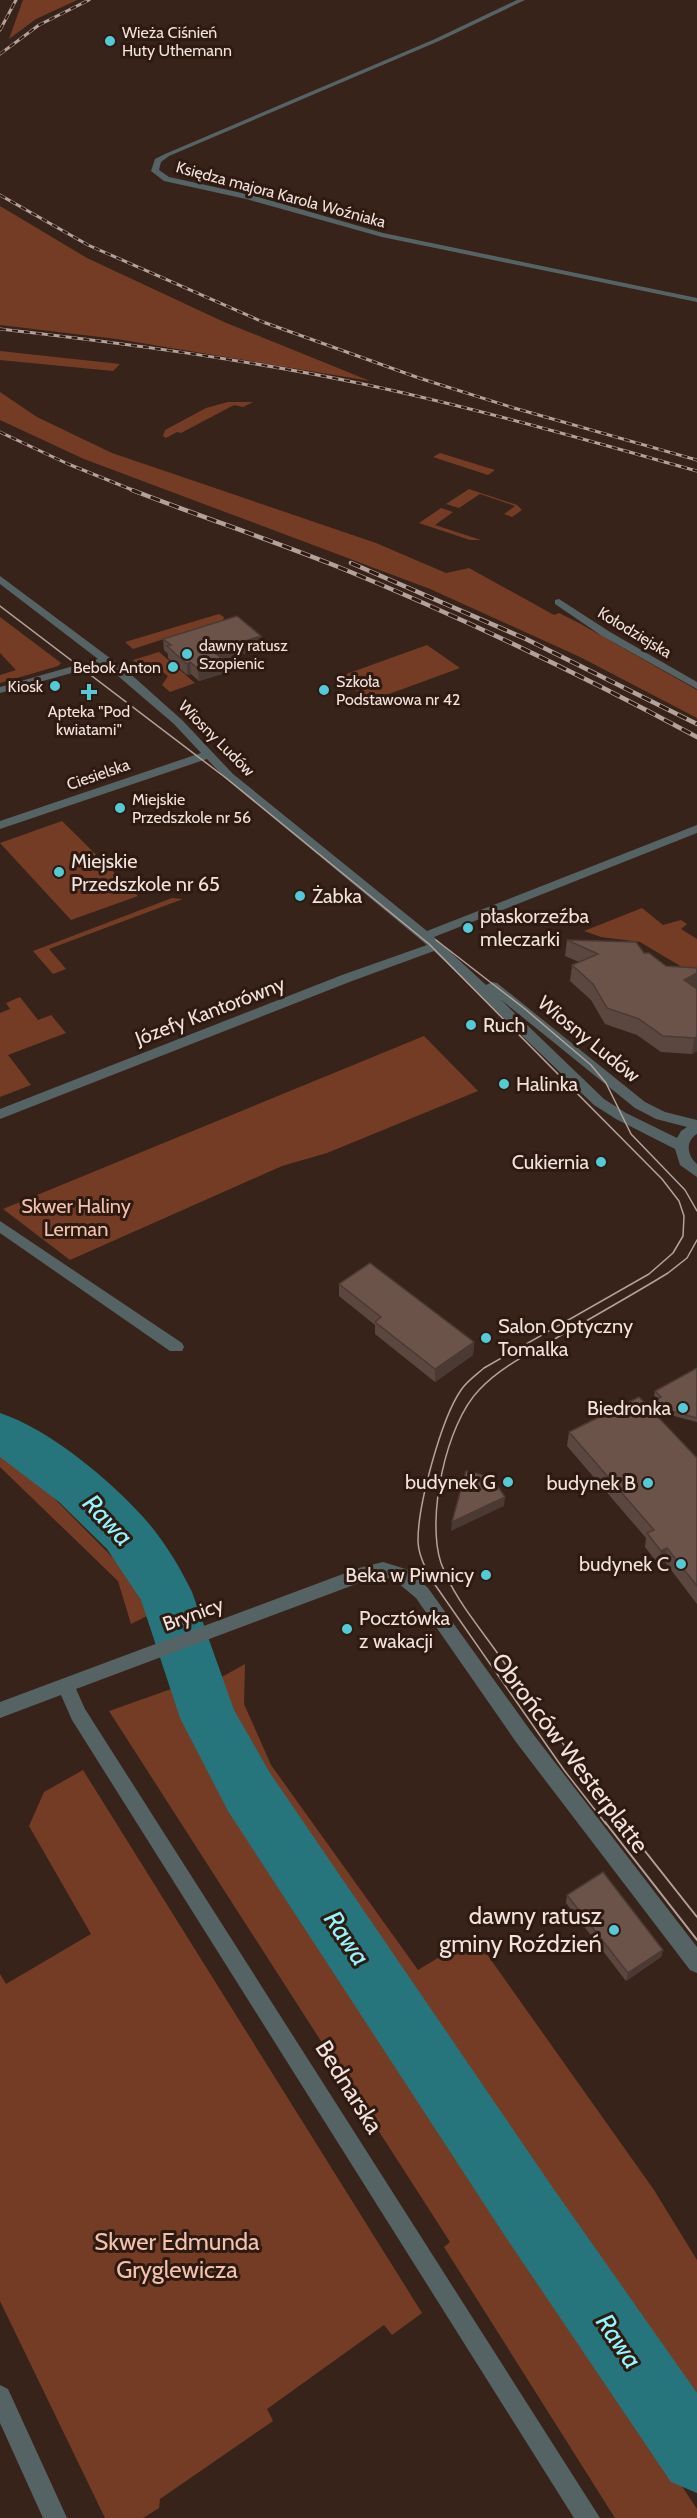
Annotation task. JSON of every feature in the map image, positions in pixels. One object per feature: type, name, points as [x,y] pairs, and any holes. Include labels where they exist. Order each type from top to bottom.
[{"type":"street","name":"Księdza majora Karola Woźniaka","points":[[522,0],[437,40],[167,155],[158,161],[155,171],[167,179],[248,197],[382,235],[697,300]]},
{"type":"street","name":"Wiosny Ludów","points":[[0,579],[106,660],[168,712],[229,776],[431,941],[553,1033],[600,1075],[640,1105],[661,1116],[697,1126]]},
{"type":"street","name":"Kołodziejska","points":[[559,602],[606,634],[697,686]]},
{"type":"street","points":[[0,690],[106,660]]},
{"type":"street","name":"Ciesielska","points":[[0,825],[207,755]]},
{"type":"street","name":"Józefy Kantorówny","points":[[0,1114],[347,978],[697,829]]},
{"type":"street","name":"Wiosny Ludów","points":[[431,941],[599,1102],[621,1116],[681,1146]]},
{"type":"street","points":[[697,1126],[686,1134],[681,1146],[686,1162],[697,1172]]},
{"type":"street","points":[[0,1226],[176,1347]]},
{"type":"street","name":"Brynicy","points":[[0,1710],[365,1572],[380,1568],[403,1574]]},
{"type":"street","name":"Obrońców Westerplatte","points":[[403,1574],[422,1593],[523,1736],[697,1963]]},
{"type":"street","name":"Bednarska","points":[[65,1685],[78,1714],[588,2518]]},
{"type":"street","points":[[0,2397],[55,2518]]},
{"type":"green space","points":[[23,0],[77,0],[36,19],[9,39]]},
{"type":"green space","points":[[0,206],[87,258],[224,322],[370,381],[117,339],[0,325]]},
{"type":"green space","points":[[0,351],[120,364],[113,371],[0,360]]},
{"type":"green space","points":[[0,392],[37,417],[112,453],[376,543],[446,573],[469,568],[554,615],[559,613],[579,623],[697,690],[697,718],[580,657],[430,589],[84,459],[0,420]]},
{"type":"green space","points":[[228,402],[253,402],[243,407],[234,405],[181,433],[177,432],[166,438],[163,436],[165,430],[206,408]]},
{"type":"green space","points":[[440,453],[495,470],[488,475],[433,457]]},
{"type":"green space","points":[[469,489],[517,505],[522,510],[512,517],[504,514],[515,506],[480,494],[459,508],[446,504]]},
{"type":"green space","points":[[441,508],[453,512],[435,525],[481,540],[470,540],[419,523]]},
{"type":"green space","points":[[219,614],[224,617],[223,620],[133,649],[125,642]]},
{"type":"green space","points":[[0,617],[61,663],[58,666],[0,683],[0,675],[16,670],[0,653]]},
{"type":"green space","points":[[427,645],[460,668],[370,701],[338,677]]},
{"type":"green space","points":[[159,652],[195,683],[170,692],[162,685],[168,676],[156,667],[142,667],[133,660]]},
{"type":"green space","points":[[62,821],[138,896],[71,920],[0,843]]},
{"type":"green space","points":[[172,898],[183,899],[49,949],[66,969],[53,974],[33,951]]},
{"type":"green space","points":[[642,908],[663,925],[681,920],[687,924],[681,929],[697,939],[697,976],[640,942],[601,937],[584,931]]},
{"type":"green space","points":[[20,997],[38,1020],[51,1015],[66,1033],[8,1055],[31,1085],[0,1097],[0,1013],[10,1009],[6,1003]]},
{"type":"green space","name":"Skwer Haliny Lerman","points":[[424,1036],[478,1091],[327,1153],[282,1166],[70,1260],[3,1209]]},
{"type":"green space","points":[[0,1456],[53,1497],[125,1570],[149,1615],[131,1624],[118,1581],[0,1467]]},
{"type":"green space","points":[[245,1664],[244,1704],[271,1765],[418,1970],[474,1936],[654,2190],[697,2260],[697,2419],[573,2243],[260,1778],[235,1732],[220,1678]]},
{"type":"green space","points":[[174,1688],[194,1744],[271,1866],[697,2509],[697,2518],[615,2518],[444,2247],[450,2242],[109,1711]]},
{"type":"green space","name":"Skwer Edmunda Gryglewicza","points":[[83,1770],[422,2313],[392,2335],[384,2325],[267,2409],[273,2421],[160,2499],[159,2508],[143,2518],[105,2518],[0,2301],[0,1974],[6,1984],[91,1934],[29,1826],[44,1792]]},
{"type":"building","points":[[237,616],[261,636],[213,651],[224,661],[198,669],[190,662],[187,664],[167,646],[171,645],[163,639]]},
{"type":"building","points":[[567,940],[636,942],[644,953],[649,953],[666,966],[697,968],[697,973],[684,980],[697,989],[697,1037],[663,1036],[639,1019],[607,1008],[593,984],[572,965],[598,954]]},
{"type":"building","points":[[370,1263],[474,1342],[435,1369],[375,1322],[381,1317],[339,1284]]},
{"type":"building","name":"Biedronka","points":[[697,1368],[697,1418],[646,1404],[661,1397],[655,1391]]},
{"type":"building","name":"budynek B","points":[[639,1397],[697,1458],[697,1586],[667,1548],[661,1551],[647,1533],[654,1530],[569,1432]]},
{"type":"building","points":[[466,1471],[491,1477],[505,1497],[452,1522]]},
{"type":"building","name":"dawny ratusz gminy Roździeń","points":[[603,1872],[663,1950],[628,1973],[567,1895]]},
{"type":"waterway","name":"Rawa","points":[[0,1433],[24,1446],[77,1487],[126,1534],[165,1592],[208,1718],[249,1792],[529,2212],[697,2456]]},
{"type":"tram line","points":[[0,606],[226,778],[429,944],[662,1179],[679,1201],[684,1216],[683,1236],[673,1253],[649,1274],[484,1368],[463,1387],[453,1403],[439,1441],[426,1485],[419,1525],[419,1550],[431,1579],[564,1770],[606,1824]]},
{"type":"tram line","points":[[436,940],[525,1009],[591,1065],[606,1083],[631,1134],[685,1190],[697,1211]]},
{"type":"tram line","points":[[623,1824],[527,1695],[452,1587],[441,1563],[437,1544],[438,1497],[442,1472],[457,1425],[467,1405],[487,1382],[516,1361],[668,1273],[687,1258],[697,1240]]},
{"type":"tram line","points":[[605,1822],[697,1940]]},
{"type":"tram line","points":[[622,1822],[697,1917]]},
{"type":"railway","points":[[0,30],[16,0]]},
{"type":"railway","points":[[0,54],[39,25],[89,0]]},
{"type":"railway","points":[[0,195],[88,245],[263,322],[419,378],[514,408],[697,460]]},
{"type":"railway","points":[[0,329],[182,352],[363,384],[489,414],[697,471]]},
{"type":"railway","points":[[0,432],[68,464],[135,491]]},
{"type":"railway","points":[[132,490],[310,556],[428,605],[564,668],[697,737]]},
{"type":"railway","points":[[351,563],[526,639],[697,724]]},
{"type":"place","name":"Wieża Ciśnień Huty Uthemann","points":[[110,41]]},
{"type":"place","name":"dawny ratusz Szopienic","points":[[187,654]]},
{"type":"place","name":"Bebok Anton","points":[[173,667]]},
{"type":"place","name":"Kiosk","points":[[55,686]]},
{"type":"place","name":"Szkoła Podstawowa nr 42","points":[[324,690]]},
{"type":"place","name":"Apteka \"Pod kwiatami\"","points":[[89,692]]},
{"type":"place","name":"Miejskie Przedszkole nr 56","points":[[120,808]]},
{"type":"place","name":"Miejskie Przedszkole nr 65","points":[[59,872]]},
{"type":"place","name":"Żabka","points":[[300,896]]},
{"type":"place","name":"płaskorzeźba mleczarki","points":[[468,928]]},
{"type":"place","name":"Ruch","points":[[471,1025]]},
{"type":"place","name":"Halinka","points":[[504,1084]]},
{"type":"place","name":"Cukiernia","points":[[601,1162]]},
{"type":"place","name":"Salon Optyczny Tomalka","points":[[486,1338]]},
{"type":"place","name":"Biedronka","points":[[683,1408]]},
{"type":"place","name":"budynek G","points":[[508,1482]]},
{"type":"place","name":"budynek B","points":[[648,1483]]},
{"type":"place","name":"budynek C","points":[[681,1564]]},
{"type":"place","name":"Beka w Piwnicy","points":[[486,1575]]},
{"type":"place","name":"Pocztówka z wakacji","points":[[347,1629]]},
{"type":"place","name":"dawny ratusz gminy Roździeń","points":[[614,1930]]}]
